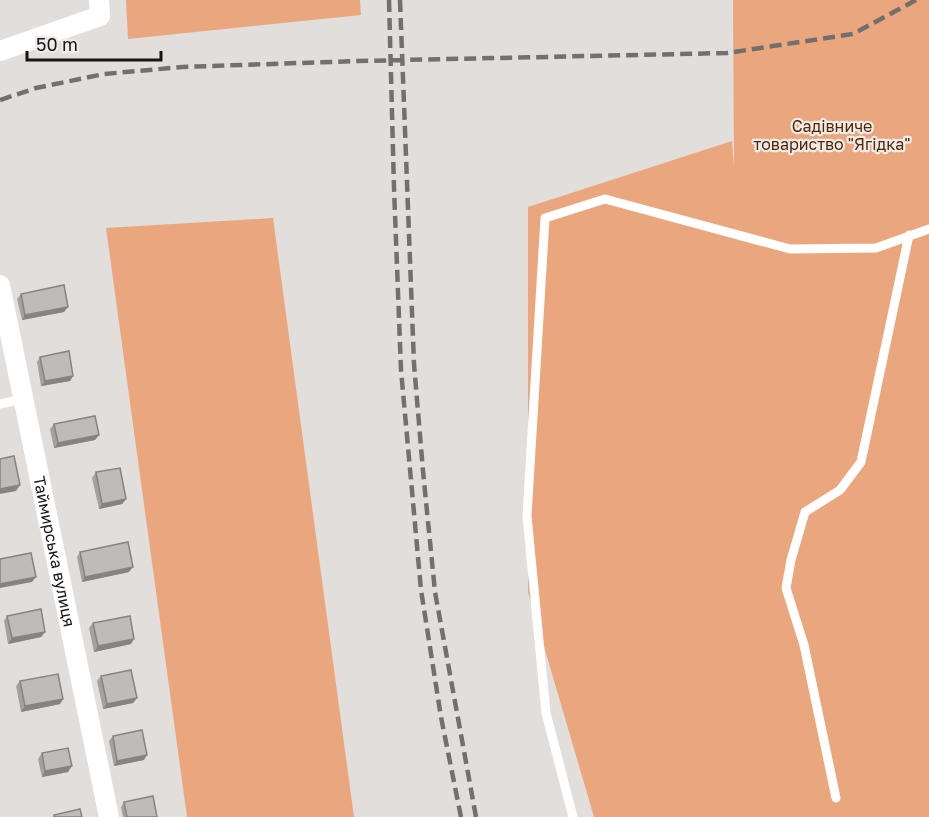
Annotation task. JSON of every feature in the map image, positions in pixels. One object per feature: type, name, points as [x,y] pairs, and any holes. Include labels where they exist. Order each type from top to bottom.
[{"type":"street","points":[[0,51],[100,16],[99,0]]},
{"type":"street","name":"Таймирська вулиця","points":[[0,285],[109,817]]},
{"type":"lane","points":[[573,817],[546,713],[527,516],[545,218],[605,199],[790,249],[876,248],[929,229]]},
{"type":"lane","points":[[836,798],[804,645],[786,588],[790,560],[805,512],[840,490],[861,462],[909,235]]},
{"type":"lane","points":[[0,404],[23,399]]},
{"type":"green space","points":[[126,0],[360,0],[361,15],[128,39]]},
{"type":"green space","name":"Садівниче товариство \"Ягідка\"","points":[[733,0],[929,0],[929,817],[594,817],[528,592],[528,207],[732,141],[734,167]]},
{"type":"green space","points":[[273,218],[354,817],[187,817],[106,228]]},
{"type":"building","points":[[64,285],[68,307],[25,315],[21,294]]},
{"type":"building","points":[[69,351],[73,376],[45,381],[40,357]]},
{"type":"building","points":[[95,416],[99,435],[58,443],[54,424]]},
{"type":"building","points":[[14,456],[20,485],[0,489],[0,459]]},
{"type":"building","points":[[120,468],[126,499],[102,504],[96,472]]},
{"type":"building","points":[[128,542],[133,567],[85,577],[80,552]]},
{"type":"building","points":[[31,553],[36,577],[0,584],[0,559]]},
{"type":"building","points":[[41,609],[45,632],[12,638],[7,616]]},
{"type":"building","points":[[130,616],[134,639],[98,646],[93,623]]},
{"type":"building","points":[[131,670],[137,698],[107,704],[101,676]]},
{"type":"building","points":[[58,674],[63,699],[25,706],[20,681]]},
{"type":"building","points":[[142,730],[147,755],[117,761],[113,736]]},
{"type":"building","points":[[68,748],[72,766],[45,771],[42,753]]},
{"type":"building","points":[[153,796],[157,817],[127,817],[124,802]]},
{"type":"building","points":[[80,809],[82,817],[54,817],[54,815]]},
{"type":"railway","points":[[389,0],[401,370],[421,590],[441,717],[461,817]]},
{"type":"railway","points":[[400,0],[414,364],[423,471],[435,592],[476,817]]},
{"type":"railway","points":[[0,100],[36,88],[104,74],[182,67],[727,53],[853,34],[916,0]]}]
